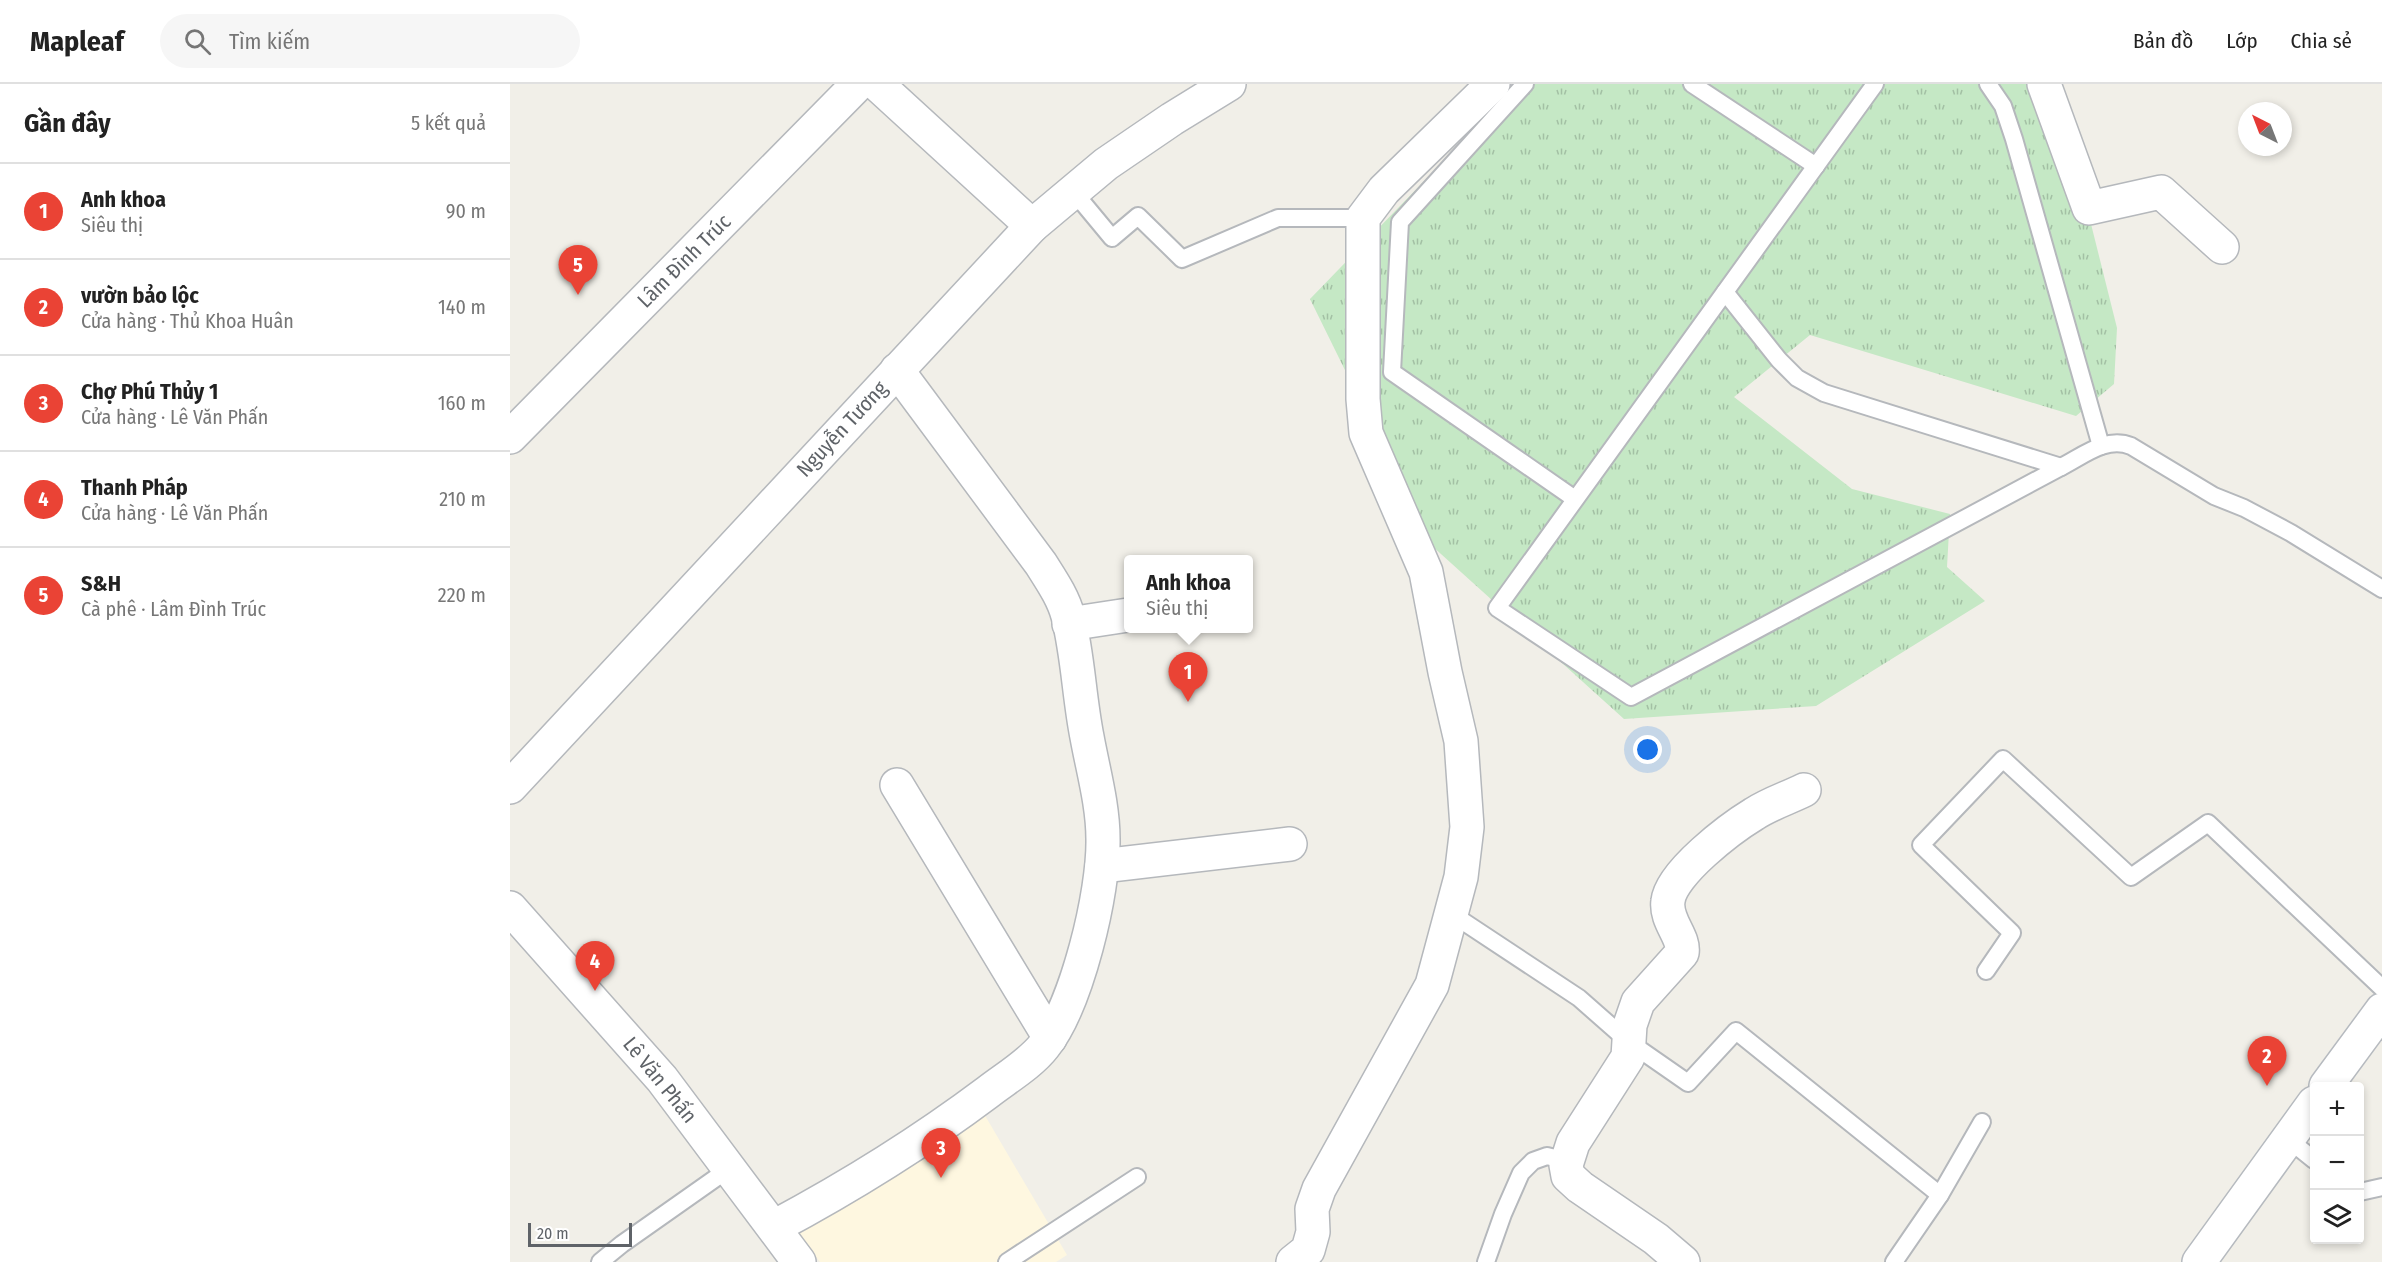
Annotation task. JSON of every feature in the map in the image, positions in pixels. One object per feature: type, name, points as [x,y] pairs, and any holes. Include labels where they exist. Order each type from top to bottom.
[{"type":"street","name":"Lâm Đình Trúc","points":[[510,437],[858,84]]},
{"type":"street","points":[[877,84],[1032,226]]},
{"type":"street","name":"Nguyễn Tương","points":[[510,787],[1032,226],[1106,164],[1172,118],[1229,84]]},
{"type":"street","points":[[1293,1262],[1308,1250],[1313,1232],[1312,1209],[1319,1189],[1432,984],[1461,877],[1467,827],[1461,741],[1426,572],[1366,433],[1363,399],[1363,218],[1384,190],[1493,84]]},
{"type":"street","points":[[2044,84],[2089,208],[2161,192],[2222,248]]},
{"type":"street","points":[[774,1227],[840,1191],[934,1132],[1043,1048],[1062,1018],[1083,962],[1102,866],[1103,838],[1098,799],[1068,615],[1058,590],[897,370]]},
{"type":"street","points":[[1069,624],[1124,616]]},
{"type":"street","points":[[897,785],[1050,1038]]},
{"type":"street","points":[[1683,1262],[1656,1239],[1580,1187],[1568,1176],[1567,1161],[1573,1143],[1628,1057],[1632,1014],[1638,1002],[1682,953],[1683,947],[1670,920],[1667,905],[1668,896],[1677,881],[1696,859],[1727,833],[1755,813],[1804,790]]},
{"type":"street","points":[[1102,866],[1290,844]]},
{"type":"street","name":"Lê Văn Phấn","points":[[510,908],[662,1079],[799,1262]]},
{"type":"street","points":[[2329,1082],[2382,1010]]},
{"type":"street","points":[[2199,1262],[2310,1109]]},
{"type":"lane","points":[[1525,84],[1400,222],[1392,372],[1575,499]]},
{"type":"lane","points":[[1692,84],[1816,166]]},
{"type":"lane","points":[[1875,84],[1497,608],[1631,697],[2101,446],[2120,441],[2214,496],[2244,508],[2290,533],[2382,588]]},
{"type":"lane","points":[[1988,84],[2003,106],[2014,139],[2101,446]]},
{"type":"lane","points":[[1073,191],[1112,238],[1138,216],[1182,259],[1278,218],[1363,218]]},
{"type":"lane","points":[[1725,292],[1791,372],[1797,378],[1824,393],[2061,467]]},
{"type":"lane","points":[[1986,971],[2012,933],[1920,845],[2004,759],[2131,877],[2208,823],[2382,988]]},
{"type":"lane","points":[[1452,914],[1579,998],[1629,1042],[1688,1083],[1736,1031],[1940,1195]]},
{"type":"lane","points":[[1894,1262],[1940,1195],[1982,1122]]},
{"type":"lane","points":[[2288,1139],[2310,1157]]},
{"type":"lane","points":[[1486,1262],[1521,1173],[1533,1161],[1547,1156],[1567,1161]]},
{"type":"lane","points":[[600,1262],[730,1168]]},
{"type":"lane","points":[[1006,1262],[1137,1177]]},
{"type":"lane","points":[[2364,1191],[2382,1187]]},
{"type":"shaded area","points":[[980,1107],[1067,1255],[1056,1262],[820,1262],[789,1222]]},
{"type":"green space","points":[[1518,84],[2056,84],[2117,328],[2114,384],[2076,416],[1810,335],[1734,397],[1852,489],[1950,514],[1947,567],[1985,601],[1816,706],[1624,719],[1431,545],[1310,299]]},
{"type":"place","name":"S&H","points":[[578,295]]},
{"type":"place","name":"Anh khoa","points":[[1188,702]]},
{"type":"place","name":"Thanh Pháp","points":[[595,991]]},
{"type":"place","name":"vườn bảo lộc","points":[[2267,1086]]},
{"type":"place","name":"Chợ Phú Thủy 1","points":[[941,1178]]}]
